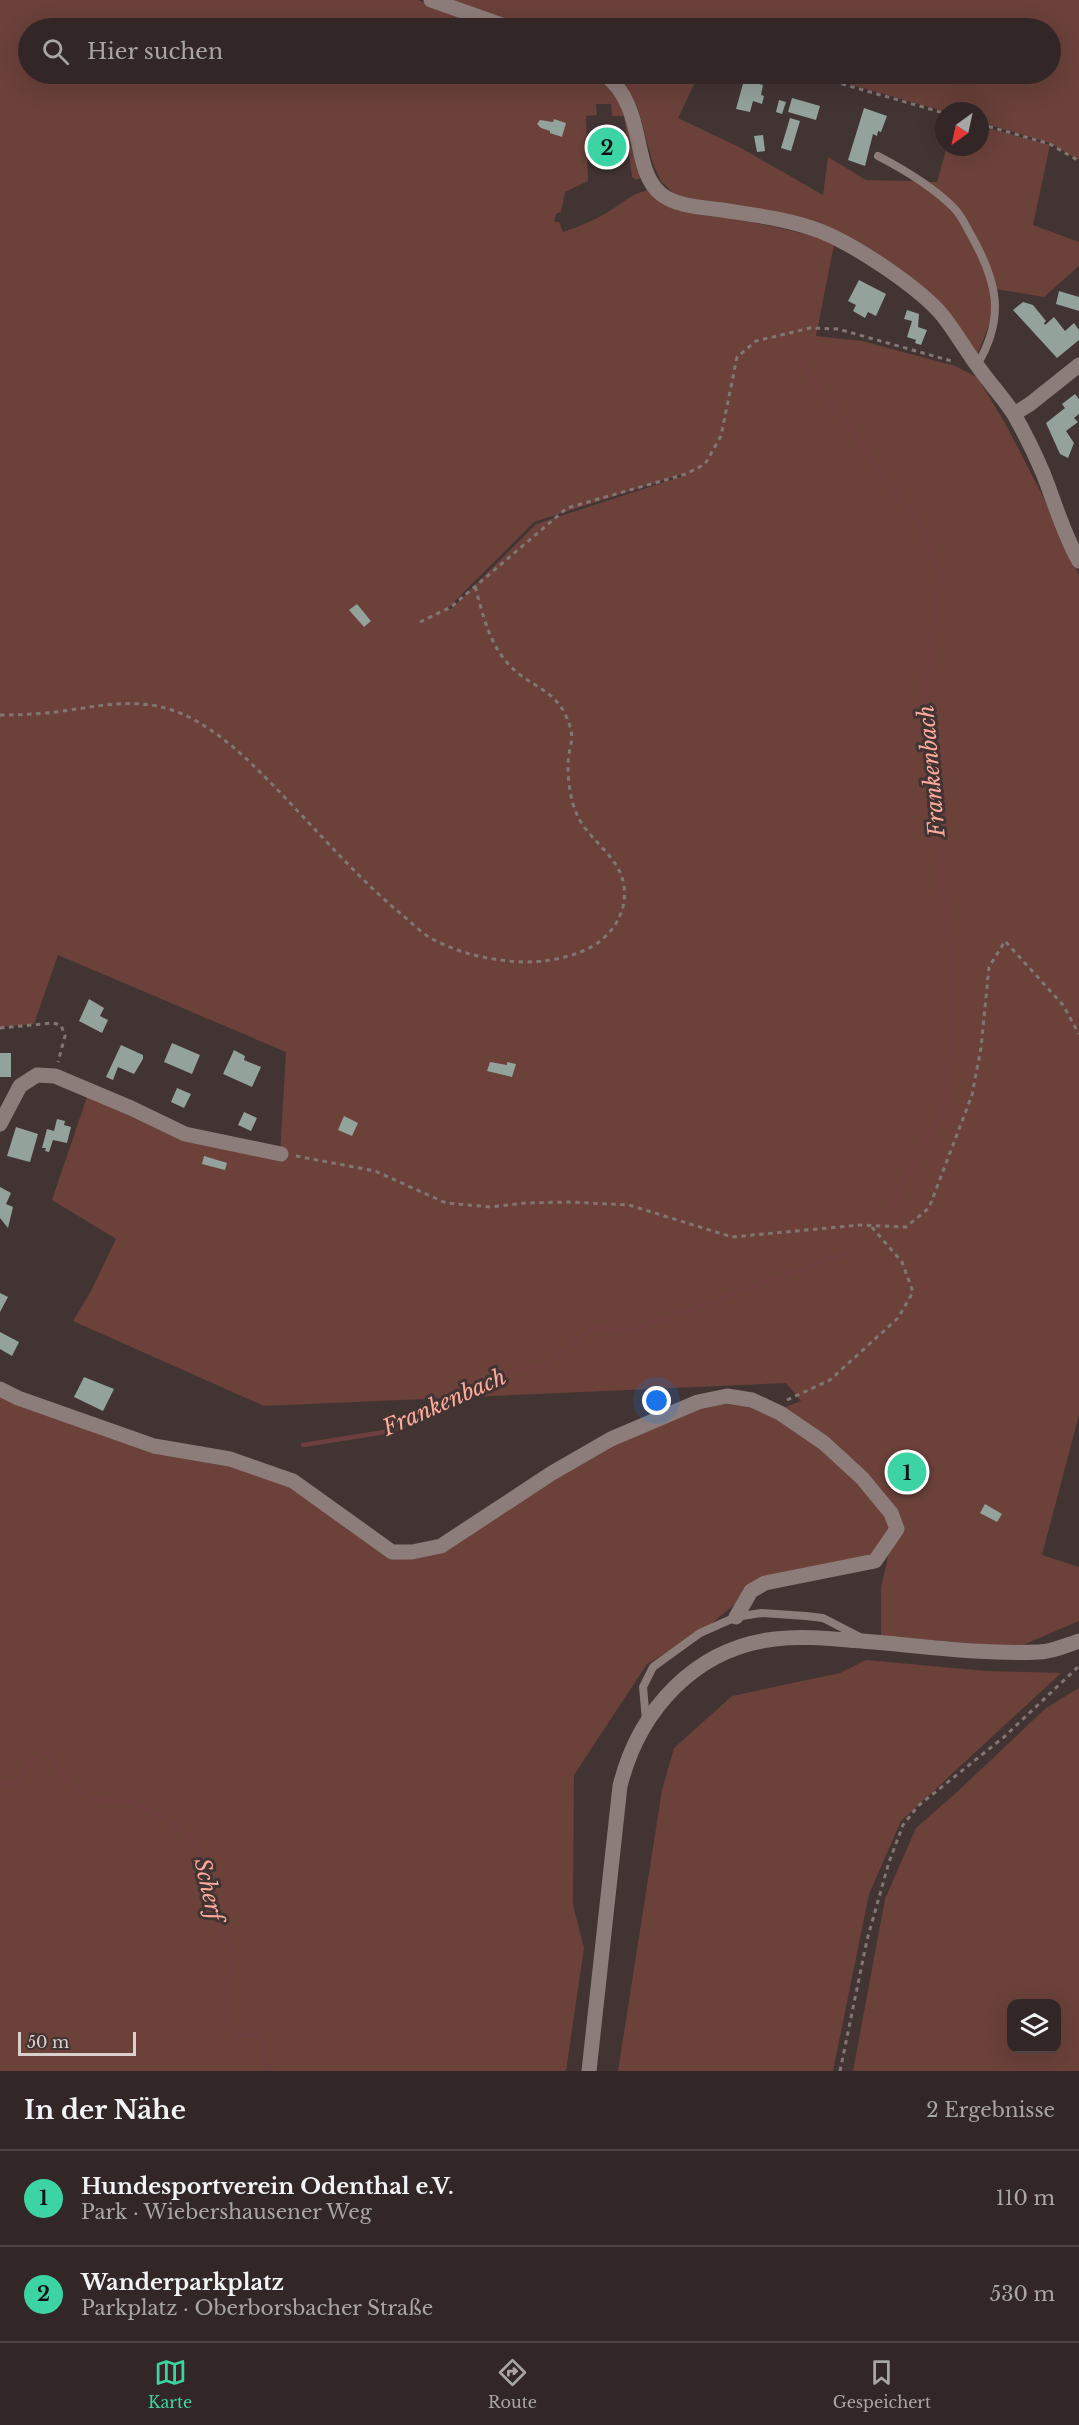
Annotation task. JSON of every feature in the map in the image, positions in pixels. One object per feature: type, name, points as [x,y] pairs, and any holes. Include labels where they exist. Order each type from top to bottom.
[{"type":"street","points":[[431,0],[482,18]]},
{"type":"street","points":[[614,84],[628,102],[637,130],[642,157],[651,180],[660,193],[679,202],[789,222],[818,231],[847,245],[907,284],[942,316],[1014,414],[1043,473],[1067,540],[1079,561]]},
{"type":"street","points":[[1014,414],[1079,365]]},
{"type":"street","points":[[0,1124],[20,1086],[36,1075],[55,1076],[185,1134],[281,1154]]},
{"type":"street","points":[[0,1389],[18,1398],[154,1446],[230,1459],[292,1481],[392,1552],[412,1552],[441,1546],[552,1473],[601,1445],[691,1405],[727,1396],[752,1400],[780,1413],[824,1443],[862,1478],[891,1513],[897,1529],[875,1560],[765,1583],[751,1591],[736,1617]]},
{"type":"street","points":[[589,2071],[618,1795],[630,1751],[646,1720],[662,1699],[687,1675],[738,1648],[752,1643],[787,1638],[866,1641],[959,1650],[1042,1652],[1079,1641]]},
{"type":"lane","points":[[878,156],[910,172],[956,209],[975,243],[993,282],[996,315],[976,365]]},
{"type":"lane","points":[[646,1720],[642,1687],[653,1667],[699,1633],[736,1617],[761,1613],[824,1618],[866,1641]]},
{"type":"path","points":[[842,84],[935,110]]},
{"type":"path","points":[[989,127],[1050,144],[1079,161]]},
{"type":"path","points":[[420,622],[451,607],[567,508],[686,474],[705,464],[721,436],[737,357],[756,341],[810,328],[838,329],[970,367],[976,365]]},
{"type":"path","points":[[0,715],[54,712],[134,702],[173,710],[206,727],[244,756],[339,857],[376,893],[433,940],[474,956],[514,962],[555,960],[585,950],[609,936],[622,911],[624,885],[617,866],[578,817],[570,791],[568,765],[574,736],[564,712],[551,694],[519,674],[502,657],[488,631],[475,586]]},
{"type":"path","points":[[281,1154],[375,1171],[446,1203],[491,1207],[568,1202],[629,1205],[732,1237],[870,1225],[906,1227],[929,1209],[972,1095],[981,1048],[989,967],[1005,940],[1063,1005],[1079,1034]]},
{"type":"path","points":[[0,1028],[53,1023],[61,1026],[65,1036],[55,1076]]},
{"type":"path","points":[[765,1406],[790,1399],[830,1380],[898,1318],[913,1292],[902,1262],[870,1225]]},
{"type":"path","points":[[840,2071],[867,1940],[889,1862],[903,1825],[918,1806],[1004,1737],[1079,1666]]},
{"type":"shaded area","points":[[0,0],[417,0],[468,18],[18,18],[18,84],[606,84],[625,110],[641,178],[636,180],[632,177],[624,116],[612,116],[611,104],[596,104],[597,115],[586,116],[588,181],[565,192],[561,212],[556,214],[554,222],[559,222],[563,232],[594,220],[633,196],[648,190],[670,207],[771,226],[818,237],[834,245],[816,336],[862,341],[955,366],[977,377],[1005,423],[1067,543],[1079,576],[1079,1415],[1042,1555],[1079,1567],[1079,1621],[1018,1647],[881,1636],[881,1588],[897,1516],[838,1445],[783,1408],[801,1401],[786,1383],[264,1406],[73,1321],[91,1291],[116,1239],[52,1200],[89,1091],[185,1134],[280,1153],[286,1052],[58,955],[34,1024],[0,1027]],"holes":[[[686,473],[686,475],[536,524],[451,609],[448,608],[534,522]]]},
{"type":"shaded area","points":[[445,0],[1079,0],[1079,160],[1050,143],[989,125],[989,102],[935,102],[935,108],[848,84],[1061,84],[1061,18],[494,18]]},
{"type":"shaded area","points":[[623,84],[694,84],[678,118],[741,148],[823,195],[828,157],[866,180],[920,181],[955,210],[992,283],[993,315],[977,355],[860,244],[674,194],[661,181],[653,164],[637,105]]},
{"type":"shaded area","points":[[989,128],[1050,145],[1033,225],[1079,242],[1079,266],[1044,297],[996,289],[956,208],[923,182],[937,182],[944,156],[989,156]]},
{"type":"shaded area","points":[[0,1389],[291,1483],[352,1533],[413,1554],[611,1439],[727,1396],[780,1413],[891,1513],[888,1545],[875,1561],[751,1591],[700,1633],[647,1664],[574,1775],[573,1905],[584,1948],[566,2071],[0,2071]]},
{"type":"shaded area","points":[[866,1660],[986,1671],[1061,1673],[901,1821],[869,1894],[833,2071],[618,2071],[662,1790],[674,1748],[732,1696],[840,1673]]},
{"type":"shaded area","points":[[1079,1688],[1079,2071],[853,2071],[885,1899],[916,1828],[1046,1708]]},
{"type":"building","points":[[743,84],[763,85],[762,104],[753,101],[750,112],[736,109]]},
{"type":"building","points":[[792,98],[820,106],[816,120],[788,112]]},
{"type":"building","points":[[779,100],[786,102],[782,114],[776,112]]},
{"type":"building","points":[[864,108],[887,116],[881,132],[878,131],[877,136],[873,134],[865,166],[848,160]]},
{"type":"building","points":[[790,118],[800,121],[791,151],[781,148]]},
{"type":"building","points":[[554,119],[566,123],[562,137],[550,133],[537,124],[540,120],[553,122]]},
{"type":"building","points":[[763,135],[765,151],[757,152],[754,136]]},
{"type":"building","points":[[859,280],[886,294],[876,316],[868,312],[865,318],[853,311],[856,305],[848,301]]},
{"type":"building","points":[[1059,291],[1079,297],[1079,311],[1056,304]]},
{"type":"building","points":[[1023,302],[1033,305],[1046,321],[1045,325],[1054,317],[1065,331],[1074,323],[1079,330],[1079,340],[1057,358],[1013,310]]},
{"type":"building","points":[[907,310],[919,314],[918,327],[927,330],[921,345],[915,343],[916,340],[907,337],[912,321],[904,319]]},
{"type":"building","points":[[1075,394],[1079,399],[1079,414],[1074,418],[1078,422],[1066,431],[1074,443],[1068,458],[1060,454],[1046,423],[1065,408],[1062,404]]},
{"type":"building","points":[[357,604],[371,621],[364,627],[349,610]]},
{"type":"building","points":[[89,999],[104,1008],[100,1016],[108,1020],[102,1033],[79,1021]]},
{"type":"building","points":[[172,1043],[200,1055],[192,1074],[164,1062]]},
{"type":"building","points":[[121,1045],[143,1055],[143,1059],[134,1074],[118,1067],[113,1080],[106,1077]]},
{"type":"building","points":[[234,1050],[245,1056],[244,1060],[261,1067],[252,1087],[223,1074]]},
{"type":"building","points":[[0,1053],[11,1053],[11,1077],[0,1077]]},
{"type":"building","points":[[490,1062],[516,1064],[512,1077],[487,1071]]},
{"type":"building","points":[[177,1088],[191,1094],[184,1108],[171,1102]]},
{"type":"building","points":[[244,1112],[257,1118],[251,1131],[238,1125]]},
{"type":"building","points":[[344,1116],[358,1123],[352,1136],[338,1130]]},
{"type":"building","points":[[57,1119],[65,1121],[64,1125],[71,1127],[67,1143],[53,1140],[49,1152],[45,1151],[46,1148],[42,1148],[47,1129],[54,1131]]},
{"type":"building","points":[[16,1127],[38,1134],[30,1162],[7,1156]]},
{"type":"building","points":[[204,1156],[227,1163],[225,1170],[202,1164]]},
{"type":"building","points":[[0,1187],[11,1193],[6,1204],[13,1207],[8,1228],[0,1218]]},
{"type":"building","points":[[0,1293],[8,1297],[0,1312]]},
{"type":"building","points":[[0,1332],[19,1342],[12,1356],[0,1349]]},
{"type":"building","points":[[84,1377],[114,1389],[103,1411],[74,1397]]},
{"type":"building","points":[[985,1504],[1002,1514],[997,1522],[980,1513]]},
{"type":"waterway","name":"Frankenbach","points":[[799,360],[921,527],[940,574],[922,713],[950,947],[953,1027],[945,1103],[889,1211]]},
{"type":"waterway","name":"Frankenbach","points":[[303,1445],[391,1431],[466,1397],[501,1374],[546,1364],[593,1327],[628,1332],[846,1253]]},
{"type":"waterway","name":"Scherf","points":[[0,1785],[16,1782],[24,1775],[29,1762],[42,1752],[52,1754],[67,1783],[98,1800],[133,1802],[189,1834],[199,1848],[204,1870],[215,1896],[218,1929],[233,1945],[234,1961],[229,1972],[227,1989],[227,2025],[236,2036],[256,2034],[265,2040],[262,2056],[273,2071]]},
{"type":"place","name":"Wanderparkplatz","points":[[607,147]]},
{"type":"place","name":"Hundesportverein Odenthal e.V.","points":[[907,1472]]}]
